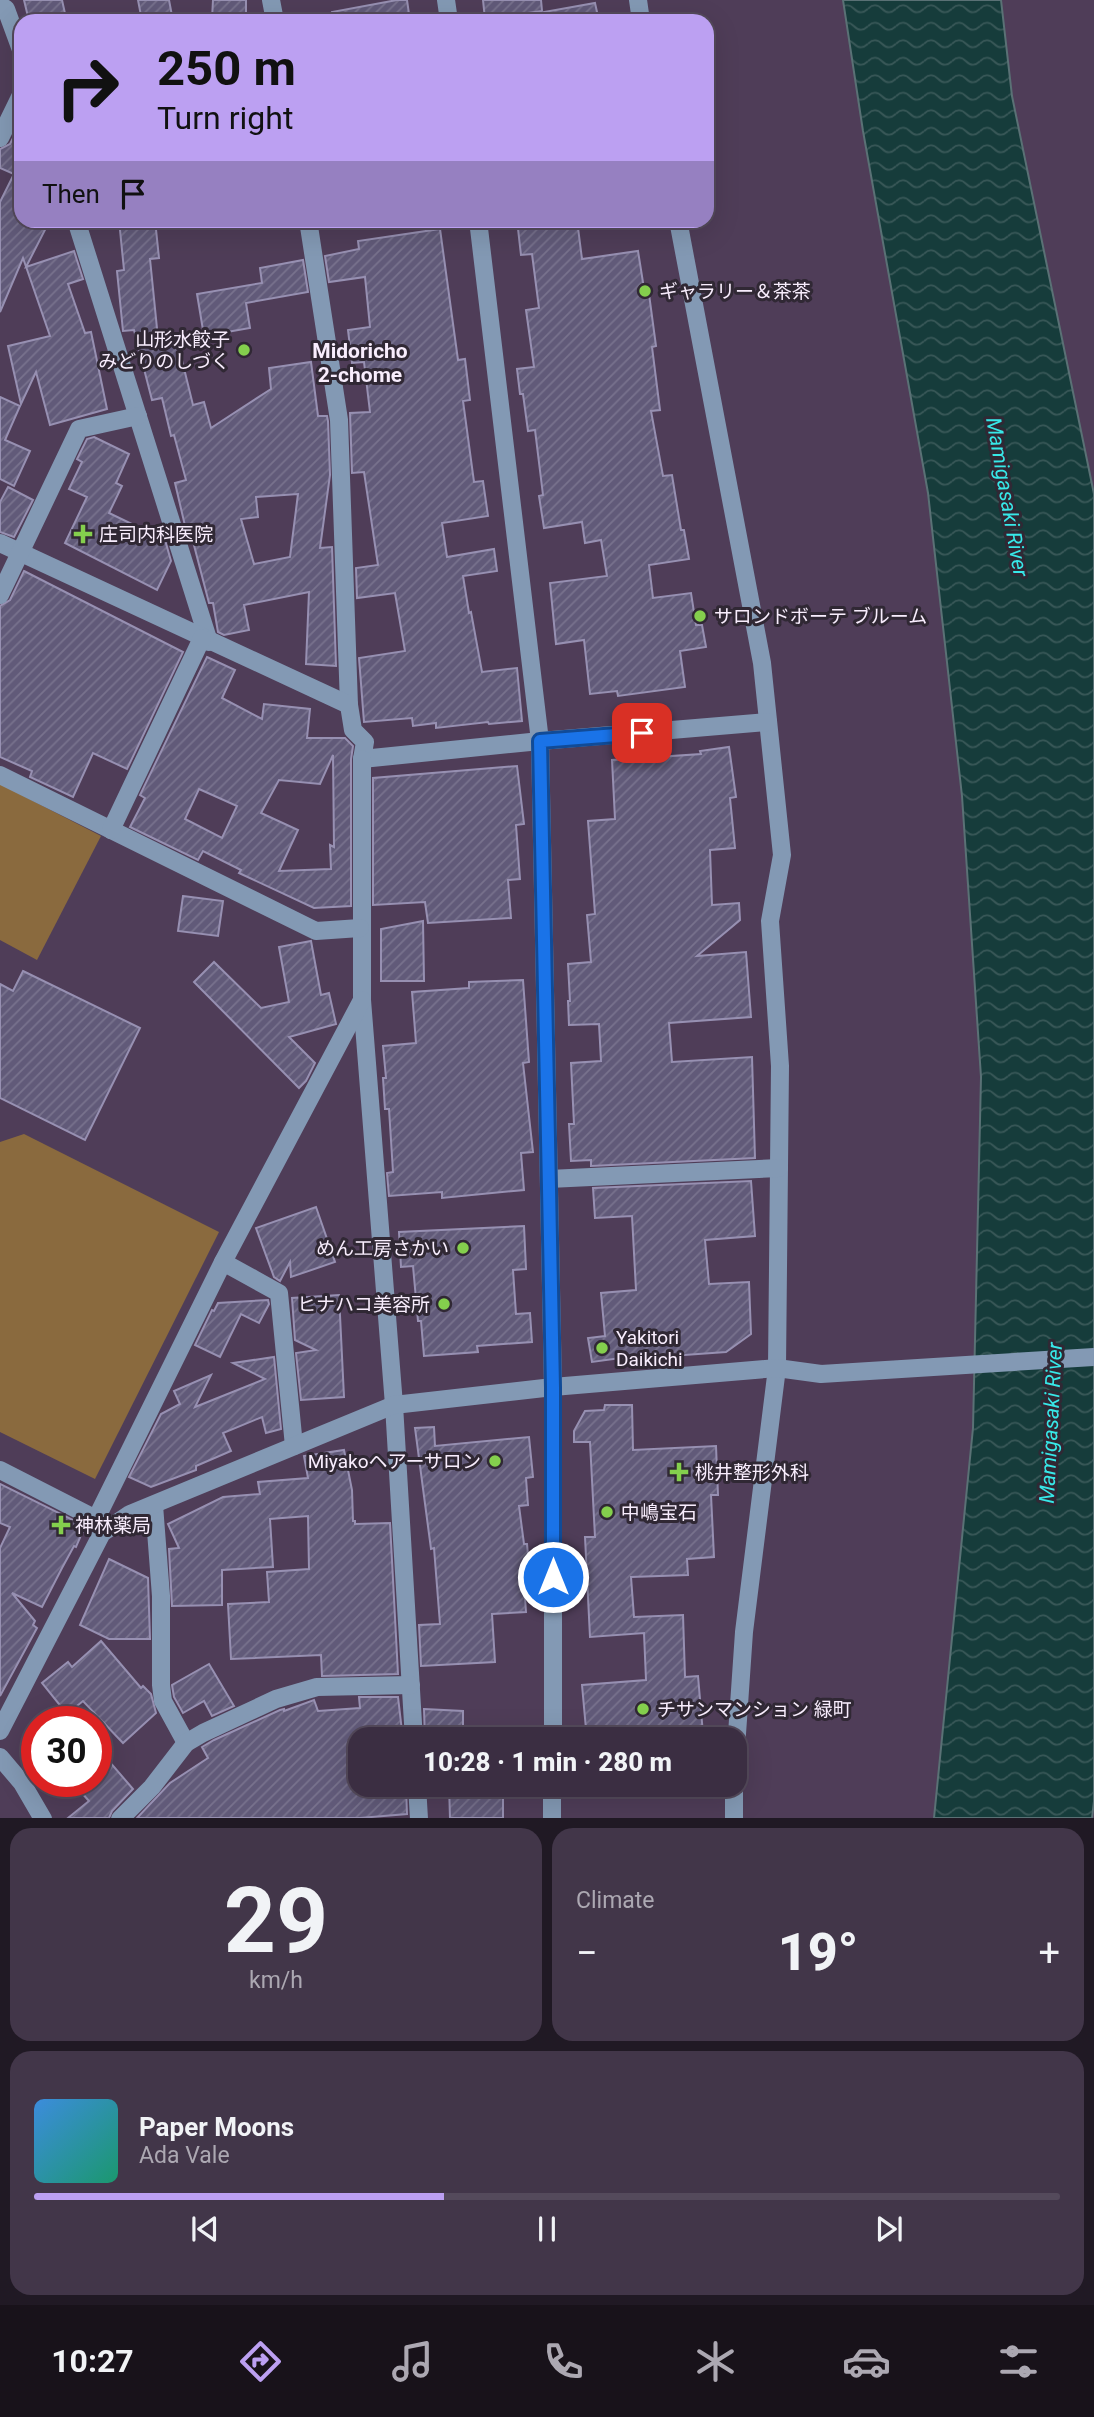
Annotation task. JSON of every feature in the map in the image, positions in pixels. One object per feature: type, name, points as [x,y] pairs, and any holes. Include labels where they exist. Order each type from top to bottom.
[{"type":"street","points":[[0,5],[6,9],[14,31]]},
{"type":"street","points":[[0,138],[14,109]]},
{"type":"street","points":[[79,228],[206,640],[111,830]]},
{"type":"street","points":[[309,228],[339,420],[349,705],[353,730],[365,742],[362,759],[360,928],[362,1000],[394,1405],[413,1727]]},
{"type":"street","points":[[479,228],[540,741],[553,1387],[552,1727]]},
{"type":"street","points":[[680,228],[762,663],[782,855],[770,921],[780,1066],[777,1368],[744,1632],[737,1727]]},
{"type":"street","points":[[0,595],[79,429],[138,416]]},
{"type":"street","points":[[0,543],[349,705]]},
{"type":"street","points":[[362,759],[768,722]]},
{"type":"street","points":[[0,775],[316,931],[360,928]]},
{"type":"street","points":[[0,1731],[102,1533],[102,1524],[223,1262],[362,1000]]},
{"type":"street","points":[[549,1179],[779,1168]]},
{"type":"street","points":[[223,1262],[279,1293],[294,1446]]},
{"type":"street","points":[[0,1470],[102,1524],[394,1405],[553,1387],[777,1368],[821,1374],[1094,1357]]},
{"type":"street","points":[[154,1505],[161,1596],[163,1701],[186,1744]]},
{"type":"street","points":[[120,1818],[152,1787],[186,1744],[203,1733],[276,1699],[317,1687],[411,1685]]},
{"type":"street","points":[[0,1757],[22,1783],[43,1818]]},
{"type":"street","points":[[418,1797],[419,1818]]},
{"type":"street","points":[[552,1797],[552,1818]]},
{"type":"street","points":[[734,1797],[734,1818]]},
{"type":"shaded area","points":[[0,784],[101,836],[37,960],[0,940]]},
{"type":"shaded area","points":[[24,1134],[219,1232],[95,1479],[0,1432],[0,1142]]},
{"type":"water","name":"Mamigasaki River","points":[[843,0],[1001,0],[1012,96],[1094,494],[1092,1818],[934,1818],[973,1428],[981,1077],[962,796],[928,493],[863,131]]},
{"type":"building","points":[[24,0],[62,0],[65,14],[27,14]]},
{"type":"building","points":[[138,0],[169,0],[172,14],[141,14]]},
{"type":"building","points":[[213,0],[246,0],[246,14],[212,14]]},
{"type":"building","points":[[407,0],[409,14],[332,14]]},
{"type":"building","points":[[483,0],[541,0],[542,11],[484,14]]},
{"type":"building","points":[[595,3],[597,14],[544,14]]},
{"type":"building","points":[[14,136],[14,174],[0,168],[0,149],[10,144]]},
{"type":"building","points":[[14,174],[14,228],[46,228],[26,267],[23,258],[0,312],[0,202]]},
{"type":"building","points":[[120,228],[156,228],[159,258],[150,259],[159,348],[178,344],[193,405],[204,402],[211,428],[271,389],[269,368],[311,362],[318,416],[327,416],[328,421],[330,475],[320,548],[332,547],[336,666],[306,664],[309,592],[244,605],[249,630],[224,635],[218,632],[213,603],[209,603],[189,526],[186,530],[175,483],[186,480],[174,435],[171,436],[162,398],[152,400],[134,330],[123,331],[117,271],[124,270]],"holes":[[[298,494],[290,557],[254,564],[241,519],[258,517],[256,497]]]},
{"type":"building","points":[[518,228],[578,228],[582,259],[638,251],[645,295],[649,294],[656,346],[652,347],[660,410],[651,411],[663,476],[672,475],[689,559],[649,565],[653,598],[691,593],[696,625],[702,625],[706,647],[680,651],[685,687],[618,696],[617,691],[590,694],[584,640],[556,644],[550,583],[607,576],[601,540],[585,543],[582,522],[544,528],[535,430],[528,431],[517,369],[534,367],[526,310],[539,308],[532,254],[521,255]]},
{"type":"building","points":[[440,229],[458,360],[465,359],[470,400],[463,401],[474,482],[483,481],[488,516],[442,523],[447,557],[494,549],[497,571],[463,576],[469,613],[471,612],[482,672],[517,668],[522,721],[436,728],[436,723],[413,726],[412,718],[364,722],[359,658],[405,651],[395,593],[357,598],[356,568],[378,565],[364,472],[352,473],[350,413],[370,412],[364,362],[352,363],[348,330],[370,327],[365,277],[329,282],[325,256],[359,249],[358,241]]},
{"type":"building","points":[[74,251],[83,279],[68,284],[85,333],[91,332],[107,409],[50,425],[36,372],[21,404],[8,346],[50,336],[26,267]]},
{"type":"building","points":[[303,260],[308,292],[246,303],[250,328],[204,336],[197,294],[262,283],[260,268]]},
{"type":"building","points":[[0,397],[20,406],[5,440],[30,451],[14,486],[0,479]]},
{"type":"building","points":[[94,437],[129,454],[116,483],[122,486],[109,513],[165,540],[171,561],[157,590],[65,543],[87,497],[69,489],[82,462],[77,459],[87,439]]},
{"type":"building","points":[[8,487],[33,500],[14,537],[0,532],[0,502]]},
{"type":"building","points":[[24,571],[183,652],[127,769],[93,753],[73,797],[30,777],[32,771],[0,757],[0,606],[10,600]]},
{"type":"building","points":[[207,657],[235,670],[222,698],[262,719],[264,704],[310,709],[307,738],[345,738],[353,746],[351,906],[314,908],[239,873],[241,870],[203,851],[198,860],[130,827],[145,798],[140,795]],"holes":[[[333,755],[334,847],[330,845],[331,869],[279,871],[298,830],[261,813],[279,780],[320,784]],[[199,789],[237,806],[222,838],[185,819]]]},
{"type":"building","points":[[729,747],[736,797],[730,798],[735,848],[710,850],[712,905],[739,903],[740,920],[697,956],[746,952],[751,1017],[669,1023],[672,1062],[752,1057],[755,1158],[591,1166],[591,1160],[571,1161],[569,1124],[574,1124],[571,1063],[601,1061],[599,1024],[569,1025],[568,964],[591,962],[587,915],[595,914],[588,821],[615,819],[612,760],[701,754],[700,751]]},
{"type":"building","points":[[517,766],[524,824],[516,825],[520,879],[508,880],[511,918],[428,923],[425,902],[373,905],[373,778]]},
{"type":"building","points":[[183,896],[223,901],[218,936],[178,931]]},
{"type":"building","points":[[423,921],[424,981],[381,981],[381,929]]},
{"type":"building","points":[[311,941],[321,995],[329,993],[336,1024],[289,1037],[315,1063],[306,1081],[299,1088],[194,982],[214,962],[261,1008],[289,1002],[279,947]]},
{"type":"building","points":[[23,971],[140,1028],[85,1140],[0,1098],[0,984],[13,991]]},
{"type":"building","points":[[523,980],[529,1062],[523,1063],[533,1152],[521,1153],[524,1190],[442,1198],[442,1192],[389,1196],[387,1173],[393,1172],[389,1109],[385,1109],[383,1046],[416,1043],[412,992],[469,988],[469,982]]},
{"type":"building","points":[[751,1181],[755,1236],[705,1240],[709,1284],[749,1282],[751,1334],[726,1352],[643,1358],[643,1355],[592,1362],[588,1338],[605,1336],[601,1293],[636,1290],[632,1216],[595,1218],[593,1188]]},
{"type":"building","points":[[316,1207],[335,1262],[291,1277],[290,1262],[280,1281],[274,1277],[256,1228]]},
{"type":"building","points":[[524,1226],[526,1269],[513,1270],[516,1314],[530,1313],[532,1342],[477,1346],[478,1352],[424,1356],[413,1266],[401,1267],[399,1232]]},
{"type":"building","points":[[339,1295],[344,1397],[301,1400],[296,1353],[316,1350],[295,1340],[292,1298]]},
{"type":"building","points":[[268,1300],[269,1304],[259,1323],[241,1314],[220,1357],[195,1345],[218,1303]]},
{"type":"building","points":[[274,1357],[281,1429],[266,1433],[262,1417],[223,1433],[231,1451],[196,1466],[196,1470],[151,1487],[129,1477],[161,1414],[180,1404],[174,1391],[211,1375],[195,1407],[265,1379],[233,1363]]},
{"type":"building","points":[[605,1405],[632,1405],[633,1450],[716,1446],[718,1495],[711,1495],[714,1557],[687,1559],[688,1575],[631,1577],[634,1617],[683,1615],[685,1677],[698,1676],[702,1727],[586,1727],[582,1685],[646,1680],[644,1633],[590,1637],[585,1537],[595,1537],[590,1442],[574,1442],[574,1431],[585,1411],[604,1410]]},
{"type":"building","points":[[434,1427],[435,1446],[529,1437],[533,1477],[526,1478],[528,1505],[519,1506],[529,1565],[523,1566],[526,1612],[492,1614],[495,1662],[421,1666],[419,1625],[440,1624],[434,1548],[431,1549],[415,1428]]},
{"type":"building","points":[[344,1450],[352,1490],[353,1521],[355,1524],[390,1523],[398,1674],[322,1676],[321,1655],[231,1659],[228,1604],[269,1602],[267,1572],[309,1569],[308,1516],[270,1519],[273,1567],[222,1570],[222,1605],[172,1606],[169,1549],[179,1548],[168,1524],[223,1497],[260,1494],[258,1482],[308,1478],[304,1456]]},
{"type":"building","points":[[0,1484],[85,1526],[42,1607],[12,1593],[35,1621],[33,1625],[37,1628],[0,1696],[0,1548],[10,1527],[0,1523]]},
{"type":"building","points":[[109,1559],[148,1578],[150,1639],[109,1639],[80,1625]]},
{"type":"building","points":[[101,1641],[141,1688],[143,1686],[151,1694],[156,1713],[123,1743],[112,1731],[112,1706],[88,1706],[83,1701],[77,1706],[61,1706],[42,1683],[68,1662],[72,1667]]},
{"type":"building","points":[[209,1664],[234,1706],[212,1716],[204,1701],[183,1713],[174,1697],[172,1685]]},
{"type":"building","points":[[359,1697],[398,1697],[401,1727],[348,1727],[348,1797],[406,1797],[407,1814],[360,1818],[137,1818],[170,1783],[208,1758],[202,1747],[214,1740],[280,1710],[314,1700],[318,1711],[360,1708]]},
{"type":"building","points":[[424,1709],[463,1711],[463,1727],[425,1727]]},
{"type":"building","points":[[112,1765],[133,1789],[112,1811],[109,1818],[68,1818],[89,1801],[85,1797],[112,1797]]},
{"type":"building","points":[[449,1797],[503,1797],[503,1818],[450,1818]]},
{"type":"place","name":"ギャラリー＆茶茶","points":[[645,291]]},
{"type":"place","name":"山形水餃子 みどりのしづく","points":[[244,350]]},
{"type":"place","name":"庄司内科医院","points":[[83,534]]},
{"type":"place","name":"サロンドボーテ ブルーム","points":[[700,616]]},
{"type":"place","name":"めん工房さかい","points":[[463,1248]]},
{"type":"place","name":"ヒナハコ美容所","points":[[444,1304]]},
{"type":"place","name":"Yakitori Daikichi","points":[[602,1348]]},
{"type":"place","name":"Miyakoヘアーサロン","points":[[495,1461]]},
{"type":"place","name":"桃井整形外科","points":[[679,1472]]},
{"type":"place","name":"中嶋宝石","points":[[607,1512]]},
{"type":"place","name":"神林薬局","points":[[61,1525]]},
{"type":"place","name":"チサンマンション 緑町","points":[[643,1709]]},
{"type":"district","name":"Midoricho 2-chome","points":[[360,363]]},
{"type":"route","points":[[553,1577],[553,1387],[540,741],[642,733]]}]
